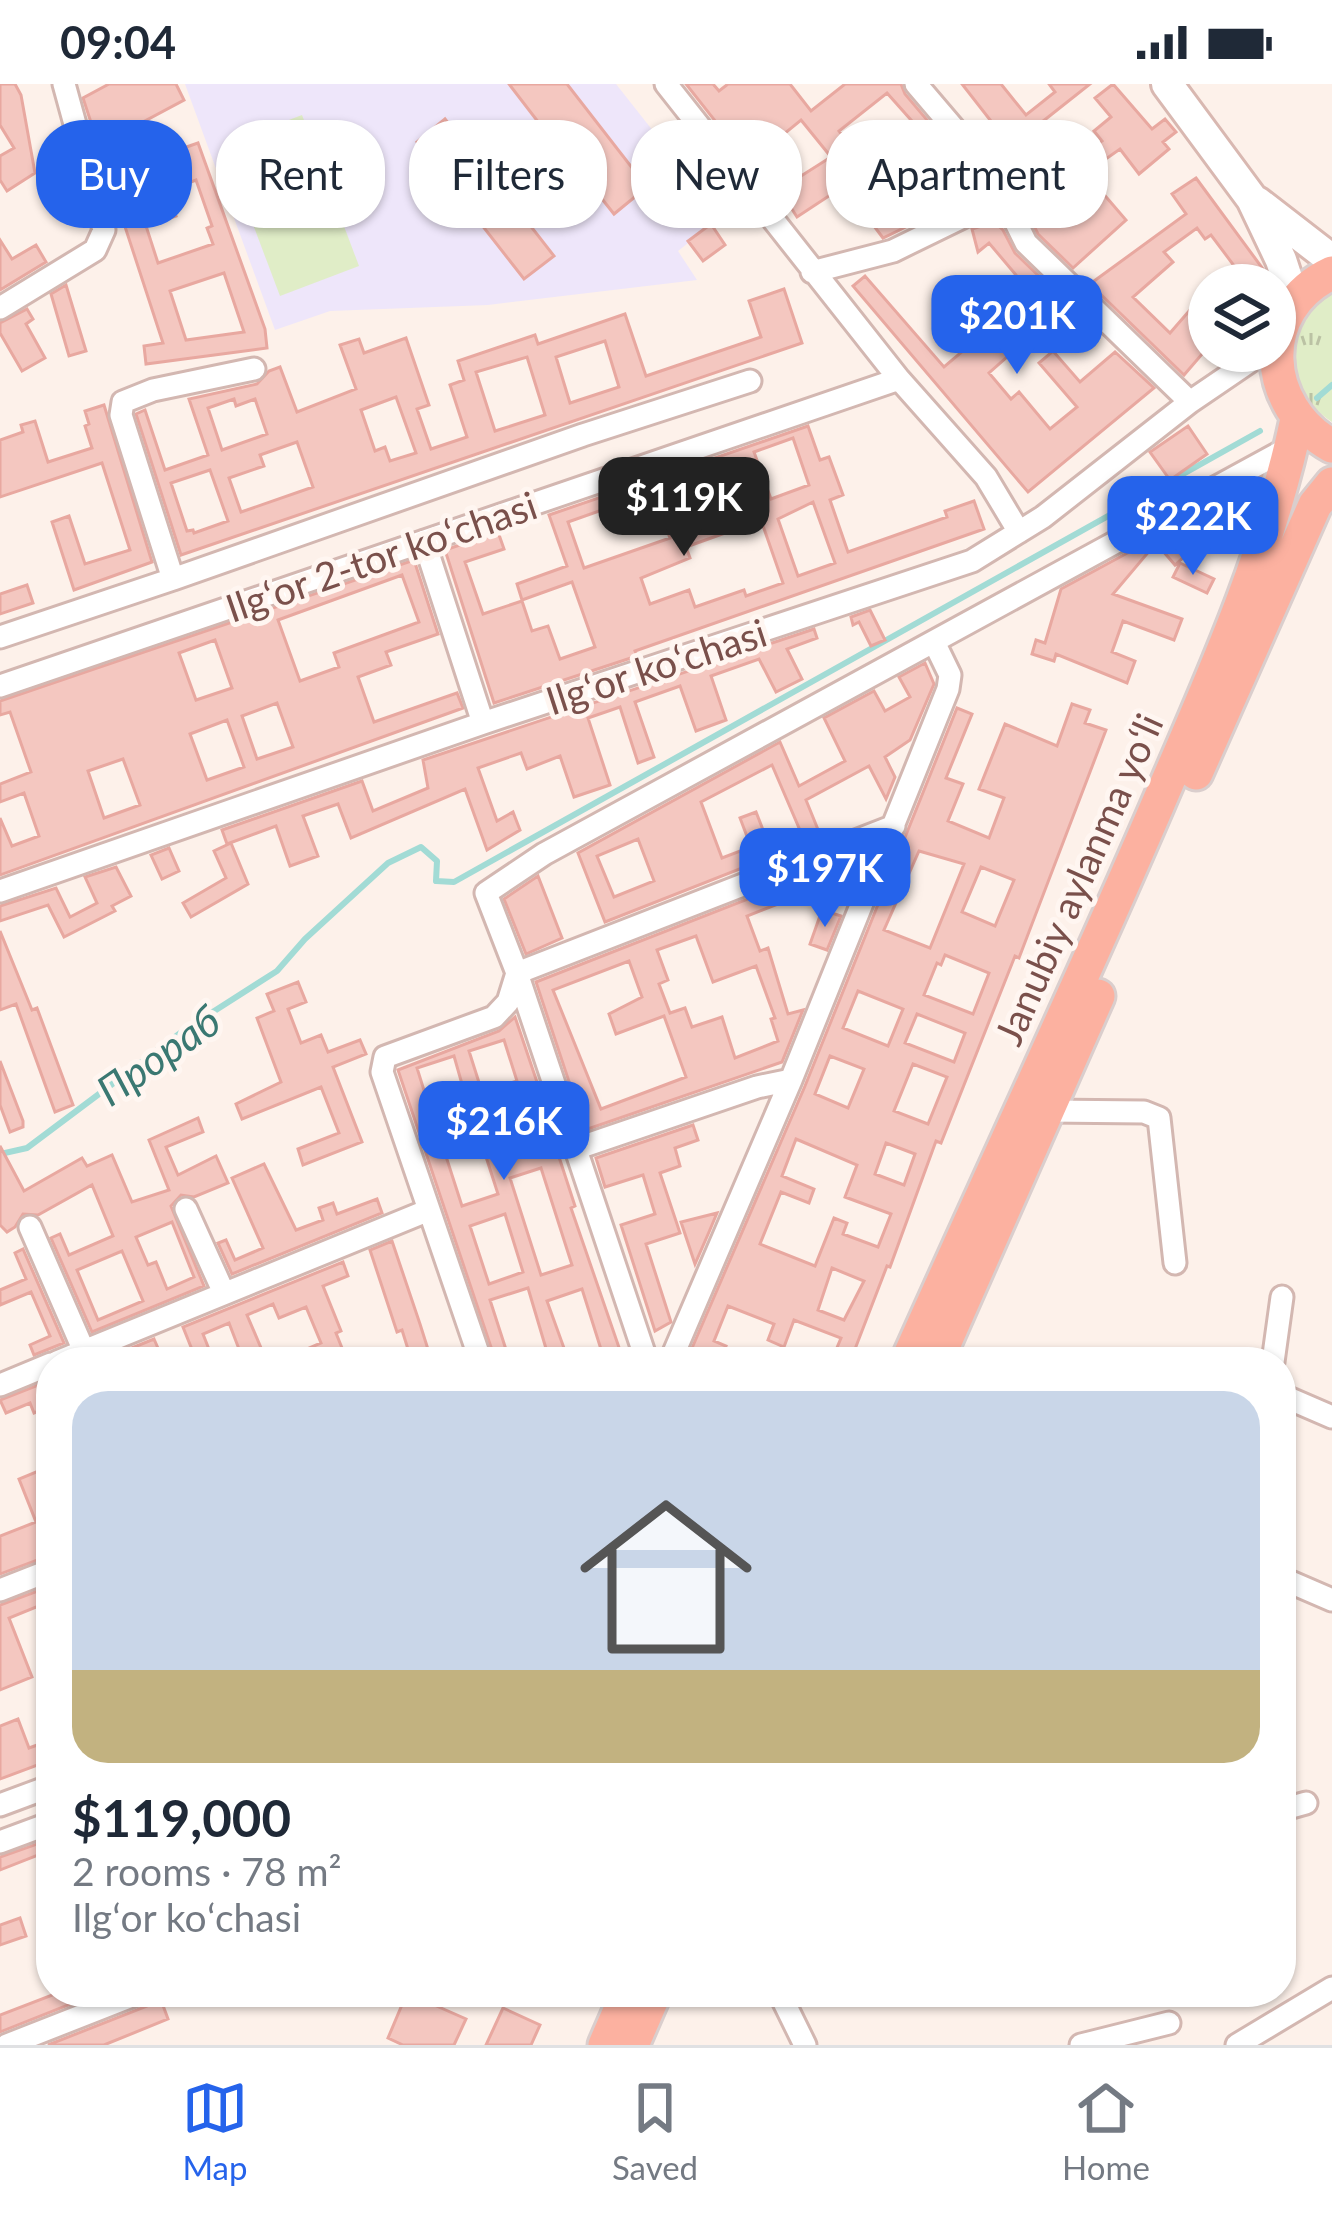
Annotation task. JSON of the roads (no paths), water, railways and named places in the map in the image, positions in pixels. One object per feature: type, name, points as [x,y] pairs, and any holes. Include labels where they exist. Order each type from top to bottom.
[{"type":"highway","points":[[1296,302],[1332,273]]},
{"type":"highway","points":[[1277,372],[1294,432],[1332,446]]},
{"type":"highway","name":"Janubiy aylanma yoʻli","points":[[914,1347],[1193,723],[1260,554],[1294,432]]},
{"type":"highway","name":"Janubiy aylanma yoʻli","points":[[943,1347],[1306,526],[1332,484]]},
{"type":"highway","points":[[605,2045],[621,2007]]},
{"type":"highway","points":[[632,2045],[648,2007]]},
{"type":"main road","points":[[1167,84],[1252,199],[1279,264]]},
{"type":"main road","points":[[1252,199],[1332,260]]},
{"type":"street","points":[[0,308],[95,250],[104,230],[64,84]]},
{"type":"street","points":[[666,84],[898,379],[986,477],[1019,532]]},
{"type":"street","points":[[916,84],[947,120]]},
{"type":"street","points":[[812,272],[893,251],[940,228]]},
{"type":"street","points":[[1018,228],[1026,243],[1190,402]]},
{"type":"street","points":[[172,579],[122,415],[123,402],[153,390],[254,369]]},
{"type":"street","name":"Ilgʻor koʻchasi","points":[[0,891],[972,561],[1019,532],[1234,372]]},
{"type":"street","name":"Ilgʻor 2-tor koʻchasi","points":[[0,686],[898,379]]},
{"type":"street","points":[[0,637],[583,434],[750,381]]},
{"type":"street","points":[[642,1347],[518,973],[486,893],[544,854],[934,642],[1294,432]]},
{"type":"street","points":[[424,541],[483,724]]},
{"type":"street","points":[[676,1347],[791,1080],[950,684],[934,642]]},
{"type":"street","points":[[476,1347],[381,1066],[385,1058],[494,1017],[508,1002],[518,973],[894,826]]},
{"type":"street","points":[[575,1149],[757,1087],[791,1080]]},
{"type":"street","points":[[1048,1111],[1144,1112],[1159,1118],[1175,1263]]},
{"type":"street","points":[[186,1209],[224,1293]]},
{"type":"street","points":[[95,1347],[429,1210]]},
{"type":"street","points":[[30,1227],[83,1347]]},
{"type":"street","points":[[1275,1347],[1282,1298]]},
{"type":"street","points":[[0,1385],[36,1370]]},
{"type":"street","points":[[1296,1401],[1332,1417]]},
{"type":"street","points":[[0,1590],[36,1576]]},
{"type":"street","points":[[1296,1584],[1332,1600]]},
{"type":"street","points":[[0,1805],[36,1792]]},
{"type":"street","points":[[1296,1806],[1306,1803]]},
{"type":"street","points":[[0,1842],[36,1828]]},
{"type":"street","points":[[1238,2045],[1332,1988]]},
{"type":"street","points":[[7,2045],[104,2007]]},
{"type":"street","points":[[786,2007],[805,2045]]},
{"type":"street","points":[[1081,2045],[1169,2023]]},
{"type":"waterway","points":[[1317,398],[1332,385]]},
{"type":"waterway","name":"Прораб","points":[[0,1154],[27,1148],[183,1031],[277,971],[388,863],[421,847],[437,861],[436,881],[454,882],[1260,431]]}]
